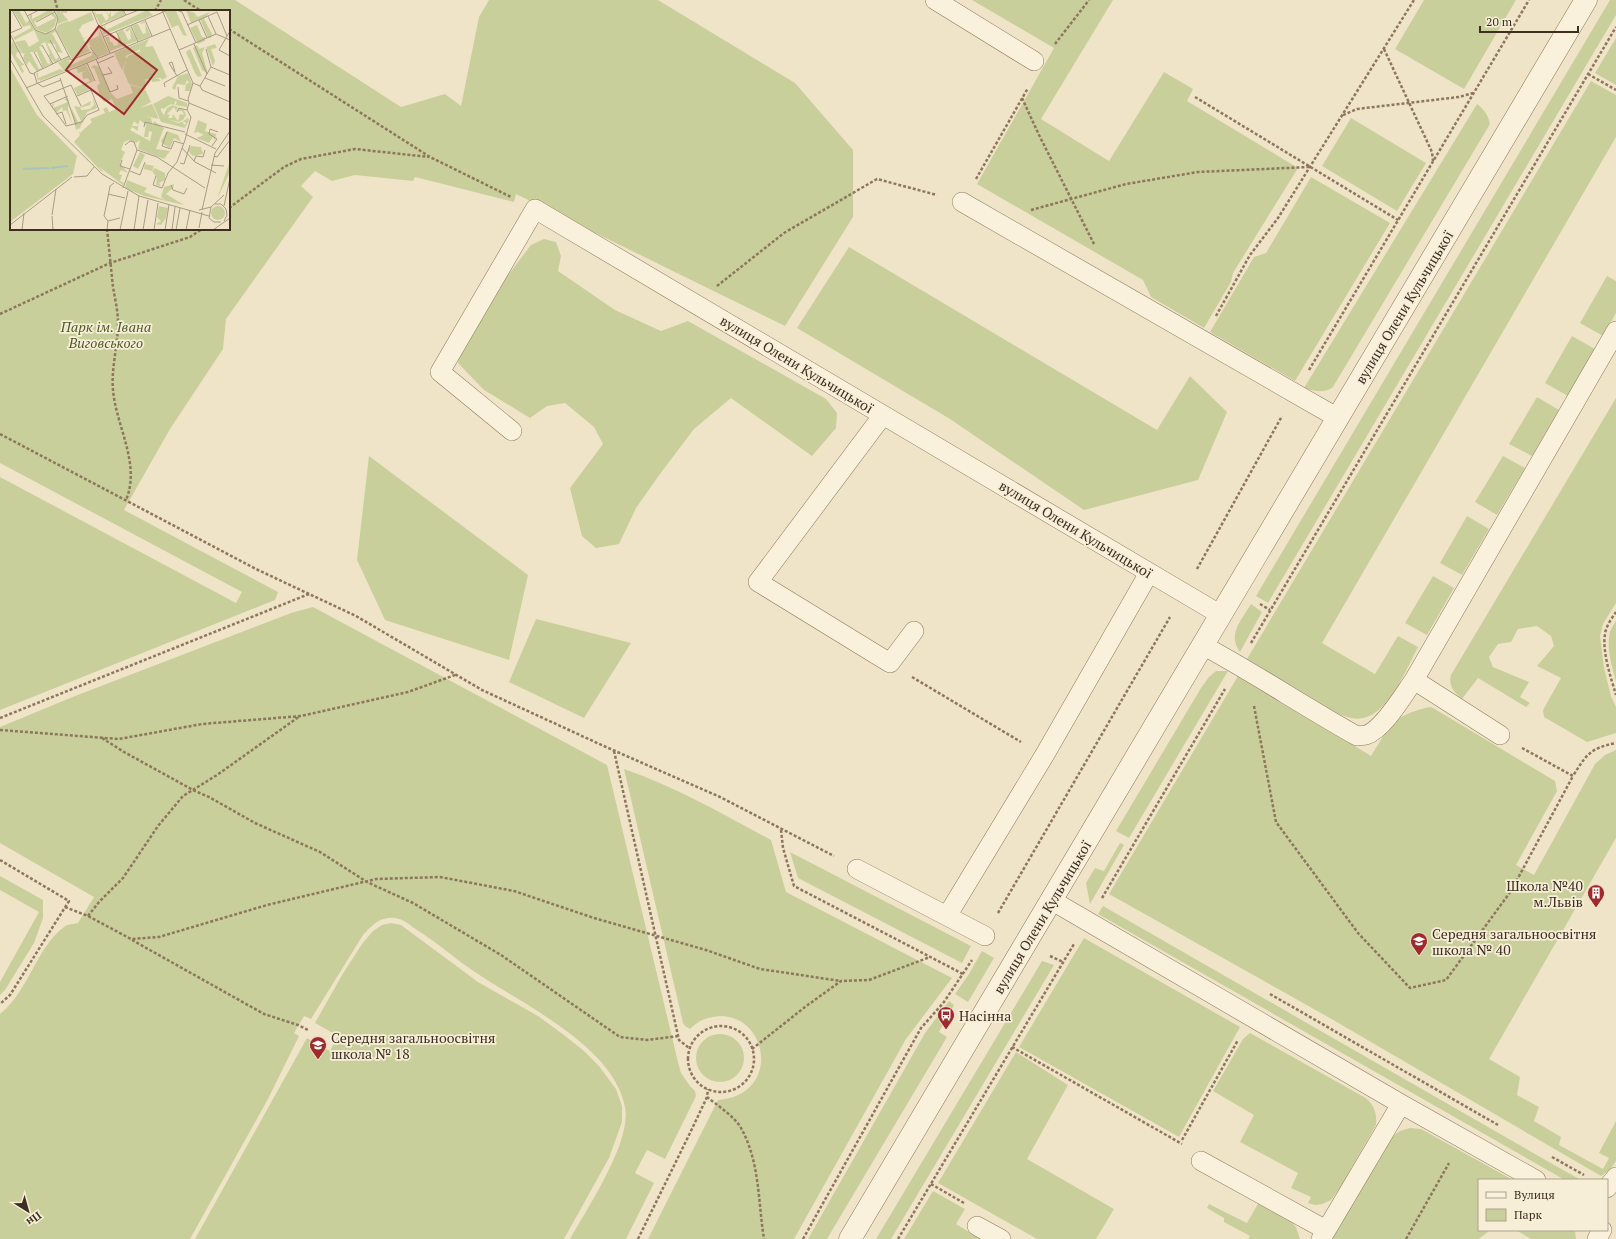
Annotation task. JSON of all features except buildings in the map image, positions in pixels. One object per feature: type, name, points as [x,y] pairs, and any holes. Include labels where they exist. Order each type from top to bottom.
[{"type":"street","name":"вулиця Олени Кульчицької","points":[[850,1239],[1204,646],[1586,0]]},
{"type":"lane","points":[[935,0],[1037,63]]},
{"type":"lane","points":[[962,202],[1338,418]]},
{"type":"lane","points":[[512,430],[440,372],[535,209]]},
{"type":"lane","name":"вулиця Олени Кульчицької","points":[[535,209],[1221,615]]},
{"type":"lane","points":[[1204,646],[1237,667],[1357,736],[1367,735],[1376,729],[1393,710],[1414,680],[1616,331]]},
{"type":"lane","points":[[883,415],[758,582],[890,663],[914,631]]},
{"type":"lane","points":[[947,916],[1044,756],[1149,573]]},
{"type":"lane","points":[[1414,680],[1500,735]]},
{"type":"lane","points":[[857,869],[985,936]]},
{"type":"lane","points":[[1051,900],[1401,1104],[1534,1179]]},
{"type":"lane","points":[[1201,1161],[1323,1234],[1401,1104]]},
{"type":"lane","points":[[1608,1187],[1616,1177]]},
{"type":"lane","points":[[977,1226],[1001,1239]]},
{"type":"path","points":[[55,0],[58,10]]},
{"type":"path","points":[[156,10],[162,0]]},
{"type":"path","points":[[184,0],[199,10]]},
{"type":"path","points":[[695,304],[784,233],[878,179],[962,202],[1022,98],[1037,63],[1089,0]]},
{"type":"path","points":[[1203,340],[1250,255],[1278,218],[1414,0]]},
{"type":"path","points":[[1197,569],[1295,392],[1529,0]]},
{"type":"path","points":[[1108,901],[1102,897],[1616,27]]},
{"type":"path","points":[[230,30],[430,157],[535,209]]},
{"type":"path","points":[[1384,49],[1432,152],[1433,161]]},
{"type":"path","points":[[1588,74],[1616,90]]},
{"type":"path","points":[[1342,115],[1357,109],[1459,97],[1474,93]]},
{"type":"path","points":[[1195,97],[1398,220]]},
{"type":"path","points":[[1022,98],[1098,253],[1109,286]]},
{"type":"path","points":[[230,207],[284,167],[300,159],[355,149],[430,157]]},
{"type":"path","points":[[990,218],[1072,199],[1126,184],[1198,172],[1310,168]]},
{"type":"path","points":[[107,230],[118,322],[112,376],[114,398],[128,454],[131,480],[130,490],[126,500]]},
{"type":"path","points":[[0,314],[110,263],[151,251],[190,237],[200,230]]},
{"type":"path","points":[[0,434],[256,569],[356,616],[482,690],[614,751],[720,797],[857,869]]},
{"type":"path","points":[[0,718],[309,594]]},
{"type":"path","points":[[1616,612],[1609,623],[1605,634],[1605,649],[1616,695]]},
{"type":"path","points":[[998,912],[1172,613]]},
{"type":"path","points":[[890,663],[1044,756]]},
{"type":"path","points":[[1237,667],[1250,684],[1276,822],[1358,933],[1410,988],[1446,980],[1511,891],[1573,776],[1586,755],[1598,748],[1616,743]]},
{"type":"path","points":[[0,730],[118,739],[202,724],[301,716],[408,692],[456,674]]},
{"type":"path","points":[[88,916],[99,902],[123,878],[158,826],[183,796],[217,775],[301,716]]},
{"type":"path","points":[[1500,735],[1573,776]]},
{"type":"path","points":[[102,738],[124,752],[255,823],[320,852],[367,882],[413,902],[501,955],[620,1037],[647,1040],[679,1036]]},
{"type":"path","points":[[614,751],[679,1040],[689,1048]]},
{"type":"path","points":[[781,830],[783,848],[794,886],[963,974]]},
{"type":"path","points":[[0,860],[69,901],[10,995],[0,1004]]},
{"type":"path","points":[[131,939],[159,937],[267,905],[376,879],[440,877],[514,891],[594,918],[706,950],[760,969],[841,981],[870,980],[931,957]]},
{"type":"path","points":[[65,907],[88,916],[131,939],[264,1014],[298,1025],[308,1030]]},
{"type":"path","points":[[898,1239],[1076,940]]},
{"type":"path","points":[[1044,953],[1063,962]]},
{"type":"path","points":[[803,1239],[921,1028],[944,1002],[975,954]]},
{"type":"path","points":[[752,1049],[841,981]]},
{"type":"path","points":[[1267,992],[1505,1129]]},
{"type":"path","points":[[1180,1142],[1251,1017]]},
{"type":"path","points":[[721,1026],[737,1030],[752,1049],[753,1057],[750,1073],[740,1086],[724,1091],[708,1089],[701,1086],[691,1073],[688,1057],[689,1048],[693,1041],[705,1030],[721,1026]]},
{"type":"path","points":[[1012,1047],[1180,1142],[1201,1161]]},
{"type":"path","points":[[638,1239],[707,1098],[708,1089]]},
{"type":"path","points":[[707,1098],[741,1127],[750,1150],[758,1183],[764,1239]]},
{"type":"path","points":[[1406,1239],[1463,1139]]},
{"type":"path","points":[[1552,1156],[1586,1176]]},
{"type":"green space","name":"Парк ім. Івана Виговського","points":[[0,0],[235,0],[401,107],[445,94],[461,106],[479,17],[489,0],[658,0],[795,83],[853,150],[853,217],[785,326],[516,194],[514,202],[415,177],[413,181],[355,175],[332,181],[315,171],[301,186],[313,197],[226,319],[223,349],[170,429],[124,510],[278,592],[275,600],[0,710],[0,477],[236,603],[242,592],[0,463]]},
{"type":"green space","points":[[972,0],[1113,0],[1041,119],[1109,161],[1164,72],[1193,89],[1187,101],[1298,168],[1233,273],[1231,282],[1204,328],[1151,297],[1143,280],[977,184],[1054,48]]},
{"type":"green space","points":[[1424,0],[1516,0],[1464,89],[1395,49]]},
{"type":"green space","points":[[1610,0],[1616,0],[1616,15],[1268,603],[1256,596]]},
{"type":"green space","points":[[1616,38],[1616,85],[1595,73]]},
{"type":"green space","points":[[1591,81],[1616,95],[1616,137],[1322,643],[1375,674],[1398,636],[1418,647],[1396,689],[1381,708],[1372,715],[1360,719],[1339,714],[1247,659]]},
{"type":"green space","points":[[1477,104],[1485,112],[1490,124],[1333,387],[1326,391],[1315,391],[1304,388]]},
{"type":"green space","points":[[1351,118],[1426,163],[1397,211],[1322,166]]},
{"type":"green space","points":[[1311,177],[1390,223],[1295,381],[1210,332],[1254,257],[1266,253]]},
{"type":"green space","points":[[544,239],[556,242],[561,256],[558,271],[615,310],[661,331],[688,321],[826,399],[837,413],[836,428],[812,456],[731,398],[694,429],[636,508],[619,544],[596,548],[582,536],[570,488],[603,444],[594,427],[565,403],[547,406],[530,418],[484,390],[458,363],[461,345],[483,308],[531,245]]},
{"type":"green space","points":[[849,247],[1157,430],[1190,376],[1227,412],[1198,480],[1084,510],[950,419],[797,328]]},
{"type":"green space","points":[[1607,276],[1616,281],[1616,313],[1603,336],[1580,323]]},
{"type":"green space","points":[[1572,336],[1595,349],[1568,396],[1545,383]]},
{"type":"green space","points":[[1537,397],[1559,410],[1532,456],[1509,444]]},
{"type":"green space","points":[[1616,398],[1616,603],[1603,624],[1600,636],[1604,668],[1611,696],[1616,707],[1616,733],[1587,742],[1544,717],[1543,710],[1561,678],[1537,666],[1554,646],[1551,636],[1537,626],[1518,629],[1511,642],[1498,644],[1489,657],[1493,667],[1529,682],[1520,697],[1530,703],[1526,707],[1478,678],[1462,699],[1452,688],[1450,679]]},
{"type":"green space","points":[[369,456],[528,575],[509,660],[385,620],[357,560]]},
{"type":"green space","points":[[1503,456],[1525,468],[1497,515],[1475,502]]},
{"type":"green space","points":[[1467,516],[1489,529],[1462,575],[1440,563]]},
{"type":"green space","points":[[1433,576],[1454,588],[1427,635],[1405,623]]},
{"type":"green space","points":[[1251,604],[1262,612],[1240,652],[1236,645],[1235,633]]},
{"type":"green space","points":[[313,607],[607,765],[678,1062],[681,1073],[695,1091],[696,1096],[665,1159],[647,1150],[635,1173],[654,1183],[626,1239],[570,1239],[597,1193],[622,1138],[625,1121],[625,1107],[617,1085],[604,1065],[586,1047],[565,1030],[470,969],[403,920],[388,918],[379,921],[363,935],[311,1019],[304,1016],[294,1033],[299,1036],[268,1099],[190,1239],[0,1239],[0,1014],[10,1005],[18,994],[54,936],[65,926],[78,923],[94,897],[0,843],[0,727],[75,696],[291,613]]},
{"type":"green space","points":[[536,619],[631,643],[584,718],[509,682]]},
{"type":"green space","points":[[1616,621],[1616,682],[1610,657],[1609,638],[1610,631]]},
{"type":"green space","points":[[1216,671],[1228,671],[1129,838],[1116,831],[1201,688],[1209,677]]},
{"type":"green space","name":"Середня загальноосвітня школа № 40","points":[[1238,676],[1267,692],[1371,756],[1390,725],[1408,713],[1430,707],[1555,781],[1557,791],[1516,865],[1534,875],[1595,764],[1605,755],[1616,750],[1616,838],[1489,1059],[1520,1077],[1517,1095],[1539,1107],[1534,1121],[1561,1137],[1559,1145],[1603,1169],[1609,1158],[1599,1153],[1616,1121],[1616,1161],[1610,1170],[1601,1176],[1328,1017],[1109,894]]},
{"type":"green space","points":[[624,769],[681,793],[771,840],[786,892],[952,978],[906,1039],[794,1239],[648,1239],[718,1100],[740,1094],[754,1082],[760,1066],[760,1050],[754,1034],[742,1022],[726,1016],[705,1019],[690,1029],[683,1023]]},
{"type":"green space","points":[[1120,843],[1124,845],[1090,904],[1086,883],[1095,868],[1104,871]]},
{"type":"green space","points":[[790,852],[971,946],[962,963],[798,878]]},
{"type":"green space","points":[[0,876],[43,900],[43,918],[34,943],[5,990],[0,995],[0,982],[39,912],[0,890]]},
{"type":"green space","points":[[1103,906],[1579,1179],[1563,1179],[1098,914]]},
{"type":"green space","points":[[391,923],[401,925],[478,982],[538,1016],[564,1035],[584,1051],[599,1066],[616,1089],[622,1106],[622,1122],[609,1158],[564,1239],[195,1239],[307,1038],[330,1051],[338,1036],[315,1023],[342,975],[362,944],[373,931],[382,925]]},
{"type":"green space","points":[[1084,938],[1240,1027],[1179,1137],[1019,1047]]},
{"type":"green space","points":[[982,951],[994,958],[968,1002],[955,994],[969,974]]},
{"type":"green space","points":[[1042,961],[1054,965],[891,1239],[876,1239]]},
{"type":"green space","points":[[949,1001],[954,1005],[939,1032],[947,1037],[827,1239],[808,1239],[925,1033]]},
{"type":"green space","points":[[1250,1033],[1364,1097],[1370,1102],[1374,1109],[1376,1125],[1340,1188],[1331,1200],[1315,1205],[1308,1203],[1311,1197],[1291,1188],[1298,1173],[1240,1142],[1254,1115],[1213,1091],[1243,1039]]},
{"type":"green space","points":[[720,1034],[729,1036],[737,1041],[742,1049],[744,1058],[742,1067],[737,1075],[729,1080],[720,1082],[711,1080],[703,1075],[698,1067],[696,1058],[698,1049],[703,1041],[711,1036]]},
{"type":"green space","points":[[1016,1052],[1068,1085],[1027,1159],[1114,1209],[1096,1239],[1037,1239],[938,1183]]},
{"type":"green space","points":[[1410,1128],[1421,1129],[1511,1179],[1478,1179],[1478,1231],[1489,1231],[1479,1239],[1331,1239],[1389,1139],[1400,1131]]},
{"type":"green space","points":[[933,1191],[965,1209],[956,1224],[981,1239],[904,1239]]},
{"type":"green space","points":[[1259,1202],[1290,1220],[1296,1227],[1300,1239],[1248,1239],[1250,1236],[1224,1222],[1224,1218],[1207,1208],[1209,1204],[1247,1223]]},
{"type":"green space","points":[[1518,1231],[1575,1231],[1576,1239],[1531,1239]]},
{"type":"place","name":"Школа №40 м.Львів","points":[[1596,908]]},
{"type":"place","name":"Середня загальноосвітня школа № 40","points":[[1419,956]]},
{"type":"place","name":"Насінна","points":[[946,1030]]},
{"type":"place","name":"Середня загальноосвітня школа № 18","points":[[318,1060]]}]
